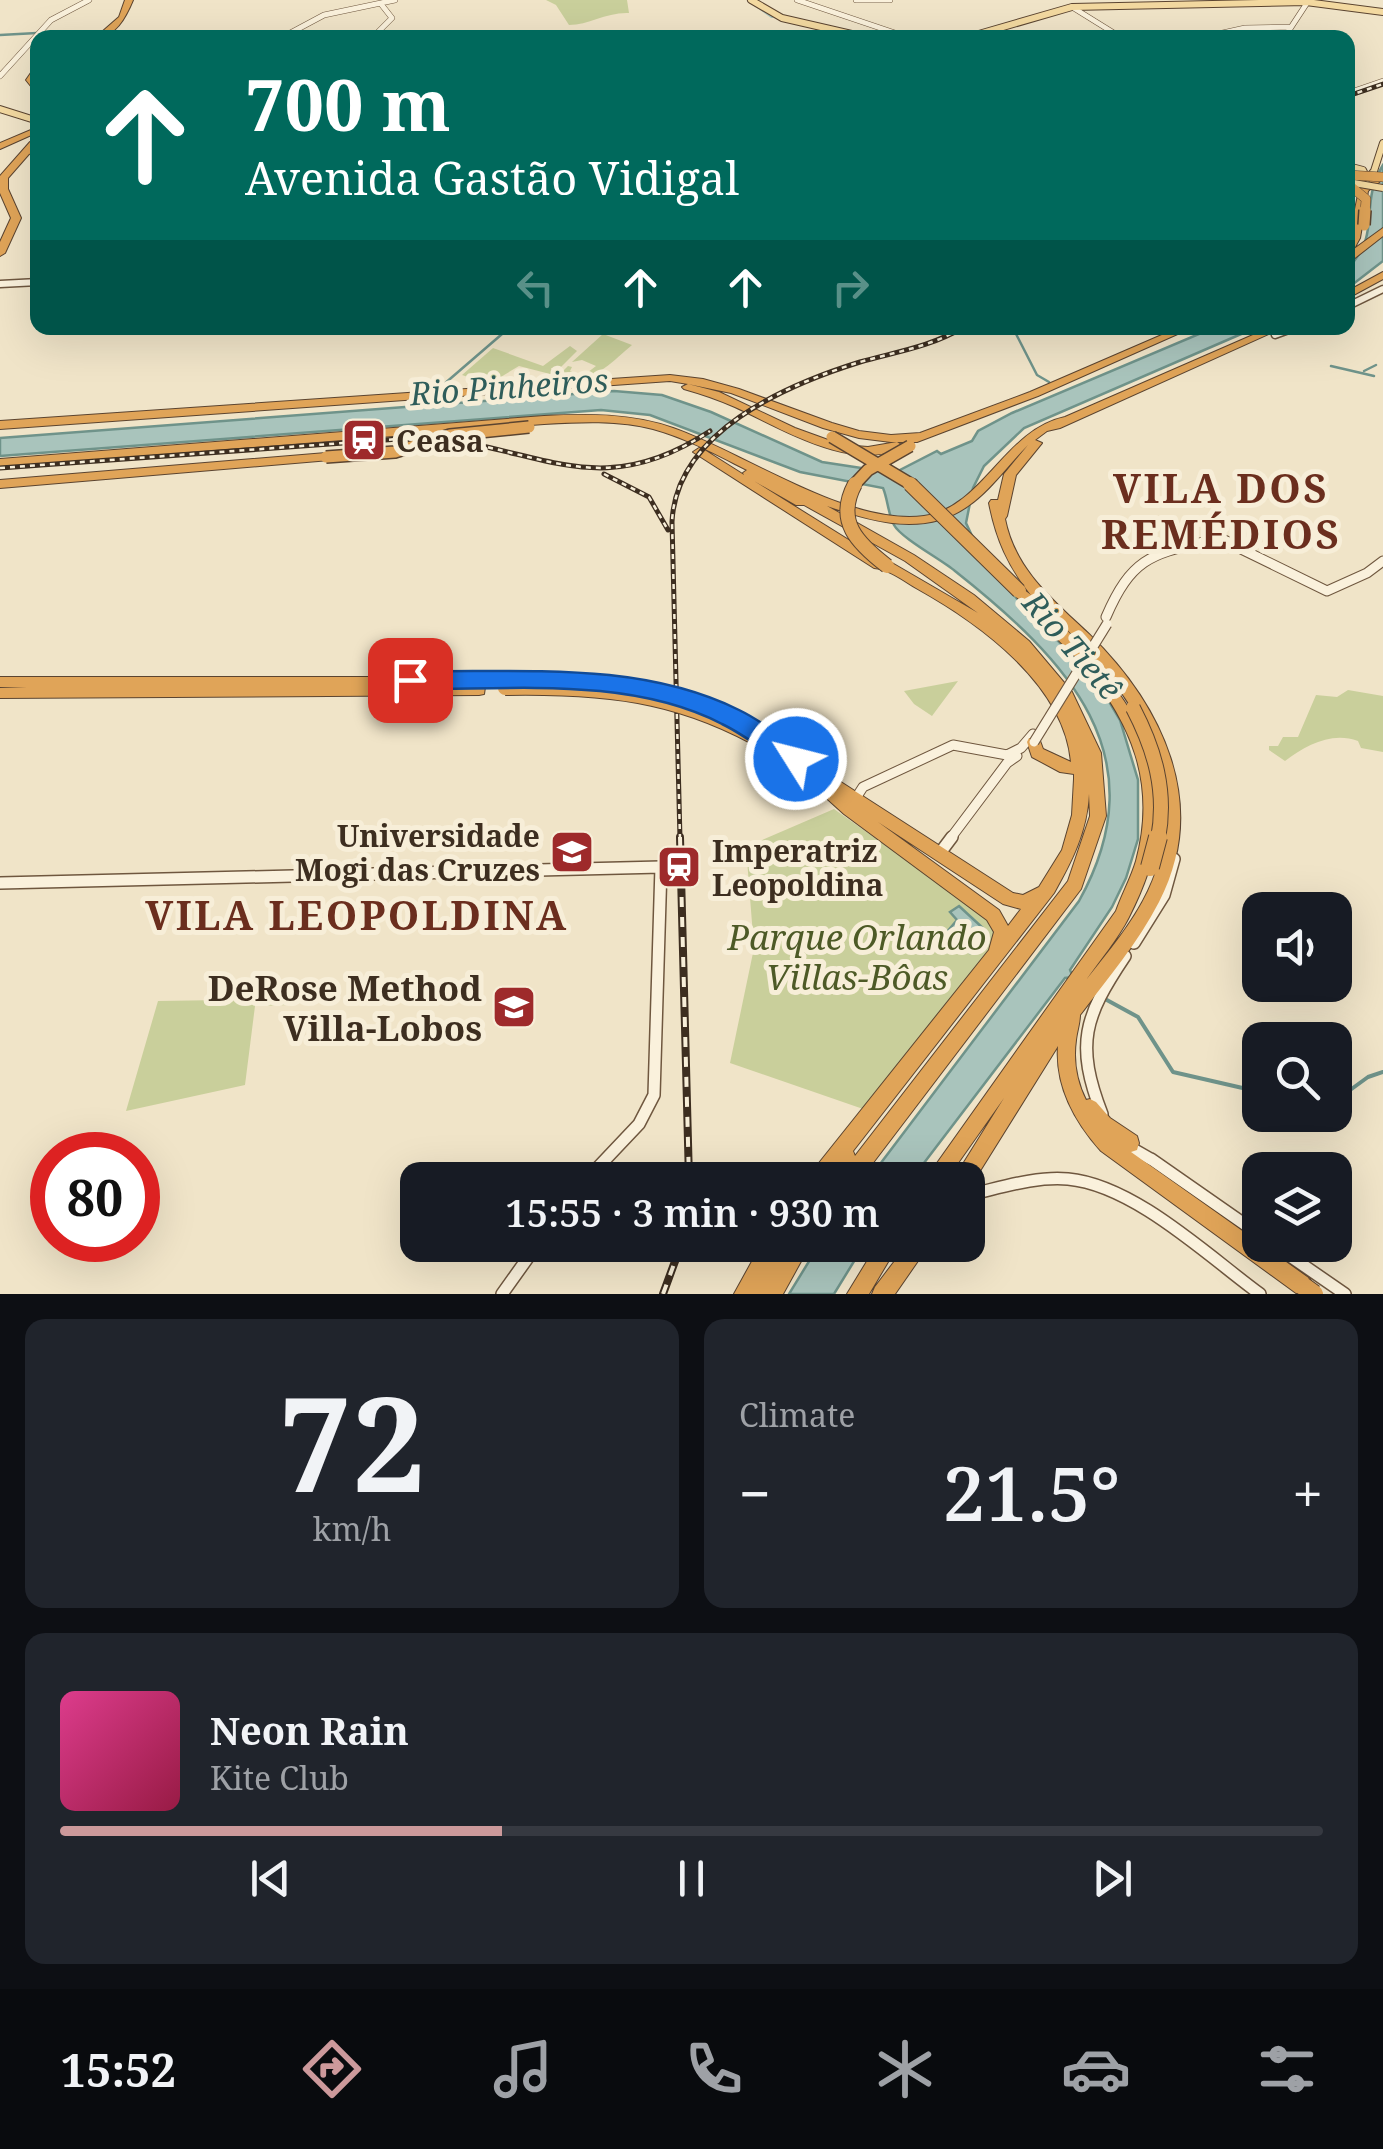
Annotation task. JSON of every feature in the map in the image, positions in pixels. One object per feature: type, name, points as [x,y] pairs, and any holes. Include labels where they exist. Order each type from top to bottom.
[{"type":"highway","points":[[103,30],[120,0]]},
{"type":"highway","points":[[107,30],[120,21],[128,0]]},
{"type":"highway","points":[[0,148],[30,136]]},
{"type":"highway","points":[[0,253],[16,216],[2,178],[30,139]]},
{"type":"highway","points":[[0,264],[24,220],[6,183],[30,140]]},
{"type":"highway","points":[[1355,181],[1368,184],[1383,175]]},
{"type":"highway","points":[[1355,181],[1383,175]]},
{"type":"highway","points":[[1355,184],[1366,199],[1355,239]]},
{"type":"highway","points":[[1355,194],[1360,228]]},
{"type":"highway","points":[[1355,250],[1383,231]]},
{"type":"highway","points":[[1355,297],[1383,283]]},
{"type":"highway","points":[[833,1162],[1074,884],[1092,844],[1084,763],[1066,718],[1047,686],[992,630],[886,557],[860,534],[851,518],[854,489],[865,475],[908,450],[1171,335]]},
{"type":"highway","points":[[908,450],[1181,335]]},
{"type":"highway","points":[[0,463],[564,420],[624,422],[666,429],[852,510],[896,521],[922,521],[950,513],[973,498],[1023,442],[1049,426],[1266,335]]},
{"type":"highway","points":[[1025,588],[1010,551],[1001,504],[1010,474],[1027,451],[1057,430],[1267,335]]},
{"type":"highway","points":[[0,427],[570,383],[686,379],[732,388],[863,437],[891,440],[924,436]]},
{"type":"highway","points":[[686,379],[745,396],[832,437],[918,488],[1025,588],[1083,634],[1148,718],[1169,772],[1173,827],[1166,866],[1153,898],[1069,1029],[1067,1066],[1072,1091],[1098,1135],[1122,1157],[1314,1287]]},
{"type":"highway","points":[[0,427],[650,382],[696,386],[792,419]]},
{"type":"highway","points":[[464,395],[570,383]]},
{"type":"highway","points":[[592,386],[660,385],[712,393],[813,442],[843,450],[877,451],[1034,394]]},
{"type":"highway","points":[[161,413],[265,410]]},
{"type":"highway","points":[[529,428],[564,420]]},
{"type":"highway","points":[[959,1162],[1136,901],[1160,839],[1163,800],[1150,741],[1133,708],[1102,664],[1013,574],[998,544],[995,503],[1010,462],[1028,442],[1064,420]]},
{"type":"highway","points":[[624,422],[682,444],[878,538],[940,576],[996,620],[1054,684],[1093,752],[1099,789],[1078,844],[1053,888],[860,1162]]},
{"type":"highway","points":[[624,422],[695,444],[952,594],[998,628],[1054,684]]},
{"type":"highway","points":[[0,484],[395,452],[450,434],[529,428],[621,426],[682,444]]},
{"type":"highway","points":[[746,475],[888,571],[972,615]]},
{"type":"highway","points":[[995,503],[1006,554],[1025,588],[1080,650],[1099,656],[1124,706],[1146,762],[1164,831],[1153,898]]},
{"type":"highway","points":[[0,693],[39,687],[302,681],[597,687],[664,697],[732,722],[788,756],[852,804],[947,853],[1016,902],[1032,901],[1053,888],[1074,866],[1083,842],[1090,806],[1070,710]]},
{"type":"highway","points":[[229,692],[235,685],[302,681]]},
{"type":"highway","points":[[0,682],[128,693],[507,685]]},
{"type":"highway","points":[[128,693],[193,689],[202,682]]},
{"type":"highway","points":[[1029,745],[1068,769],[1084,763]]},
{"type":"highway","points":[[948,1162],[1122,915],[1142,870],[1152,824],[1146,762]]},
{"type":"highway","points":[[852,804],[869,823],[996,919],[1002,939],[986,981]]},
{"type":"highway","points":[[869,823],[926,857],[947,853]]},
{"type":"highway","points":[[1092,960],[1107,947]]},
{"type":"highway","points":[[1046,1038],[1091,995]]},
{"type":"highway","points":[[975,1162],[1091,995]]},
{"type":"highway","points":[[1069,1029],[1075,1081],[1088,1106],[1106,1127],[1130,1143]]},
{"type":"highway","points":[[843,1162],[920,1058]]},
{"type":"highway","points":[[747,1294],[769,1262]]},
{"type":"highway","points":[[762,1294],[773,1262]]},
{"type":"highway","points":[[772,1294],[790,1262]]},
{"type":"highway","points":[[857,1294],[877,1262]]},
{"type":"highway","points":[[882,1294],[904,1262]]},
{"type":"main road","points":[[76,0],[87,2]]},
{"type":"main road","points":[[292,30],[342,11],[382,6],[394,0]]},
{"type":"main road","points":[[748,0],[783,17],[835,30]]},
{"type":"main road","points":[[748,0],[771,18],[832,30]]},
{"type":"main road","points":[[797,0],[886,30]]},
{"type":"main road","points":[[856,0],[890,0]]},
{"type":"main road","points":[[43,30],[52,20],[87,2]]},
{"type":"main road","points":[[992,30],[1071,7],[1294,2],[1383,12]]},
{"type":"main road","points":[[1289,30],[1309,3]]},
{"type":"main road","points":[[379,30],[392,18],[382,6]]},
{"type":"main road","points":[[1071,7],[1109,30]]},
{"type":"main road","points":[[1238,30],[1291,27]]},
{"type":"main road","points":[[0,76],[30,44]]},
{"type":"main road","points":[[1355,91],[1383,81]]},
{"type":"main road","points":[[0,109],[30,133]]},
{"type":"main road","points":[[1355,179],[1378,158],[1383,143]]},
{"type":"main road","points":[[1355,179],[1378,158]]},
{"type":"main road","points":[[1355,181],[1383,188]]},
{"type":"main road","points":[[0,286],[30,284]]},
{"type":"main road","points":[[947,853],[1007,763],[1029,745],[1116,610],[1123,584],[1134,568],[1155,552],[1227,542],[1302,581],[1332,591],[1383,561]]},
{"type":"main road","points":[[852,804],[866,785],[957,744],[1007,756],[1029,745]]},
{"type":"main road","points":[[996,755],[1007,763]]},
{"type":"main road","points":[[1154,1161],[1125,1145],[1106,1127],[1082,1052],[1091,995],[1153,915],[1169,880],[1179,818],[1169,772]]},
{"type":"main road","points":[[0,883],[661,867],[658,1056],[653,1100],[639,1124],[603,1162]]},
{"type":"main road","points":[[1098,1103],[1130,1143],[1242,1222]]},
{"type":"main road","points":[[985,1192],[1068,1179],[1098,1185],[1128,1200],[1260,1294]]},
{"type":"main road","points":[[502,1294],[525,1262]]},
{"type":"main road","points":[[1290,1262],[1314,1287],[1345,1294]]},
{"type":"green space","points":[[546,0],[627,0],[629,13],[569,25],[556,5]]},
{"type":"green space","points":[[602,335],[632,345],[587,378],[556,378],[568,366],[572,367],[570,371],[583,376],[596,366],[582,360],[572,362]]},
{"type":"green space","points":[[570,346],[577,351],[560,368],[551,368],[554,375],[519,366],[489,384],[462,375],[493,348],[543,366]]},
{"type":"green space","points":[[958,681],[932,716],[914,704],[904,691]]},
{"type":"green space","points":[[1348,690],[1383,696],[1383,752],[1361,748],[1358,741],[1348,738],[1310,745],[1285,761],[1269,750],[1269,746],[1278,746],[1283,737],[1298,737],[1316,695],[1337,697]]},
{"type":"green space","name":"Parque Orlando Villas-Bôas","points":[[834,809],[987,917],[995,928],[992,952],[866,1110],[730,1063],[754,948],[746,847]]},
{"type":"green space","points":[[290,999],[289,1005],[255,1006],[245,1085],[126,1111],[158,1001]]},
{"type":"water","points":[[1383,165],[1383,261],[1355,283],[1355,260],[1365,242],[1376,179]]},
{"type":"water","points":[[1196,335],[1239,335],[1024,428],[984,466],[973,488],[966,523],[982,557],[1097,681],[1120,720],[1138,780],[1138,839],[1126,878],[1112,907],[1070,970],[1073,977],[1065,978],[925,1162],[882,1162],[1079,901],[1102,849],[1110,800],[1105,756],[1089,715],[1065,676],[996,605],[898,530],[883,488],[800,472],[650,415],[601,410],[0,456],[0,438],[614,391],[662,395],[711,412],[822,462],[894,473],[937,451],[941,454],[972,441],[978,431]]},
{"type":"water","points":[[959,906],[985,930],[970,953],[946,933],[957,920],[950,912]]},
{"type":"water","points":[[809,1262],[854,1262],[834,1294],[789,1294]]},
{"type":"waterway","points":[[749,0],[772,16]]},
{"type":"waterway","points":[[0,35],[30,33]]},
{"type":"waterway","name":"Rio Pinheiros","points":[[436,391],[501,335]]},
{"type":"waterway","points":[[1017,335],[1037,375],[1049,382]]},
{"type":"waterway","points":[[1364,371],[1376,365]]},
{"type":"waterway","points":[[1331,366],[1374,376]]},
{"type":"waterway","points":[[1105,999],[1138,1017],[1173,1072],[1242,1088]]},
{"type":"waterway","points":[[1352,1089],[1383,1072]]},
{"type":"railway","points":[[1355,94],[1383,84]]},
{"type":"railway","points":[[680,839],[672,522],[678,490],[693,462],[714,438],[769,399],[831,372],[950,335]]},
{"type":"railway","points":[[0,468],[426,437],[570,466],[602,468],[635,464],[670,453],[710,431]]},
{"type":"railway","points":[[604,474],[649,497],[668,530]]},
{"type":"railway","points":[[680,837],[689,1162]]},
{"type":"railway","points":[[663,1294],[675,1262]]},
{"type":"place","name":"Ceasa","points":[[364,440]]},
{"type":"place","name":"Universidade Mogi das Cruzes","points":[[572,852]]},
{"type":"place","name":"Imperatriz Leopoldina","points":[[679,867]]},
{"type":"place","name":"DeRose Method Villa-Lobos","points":[[514,1007]]},
{"type":"district","name":"VILA DOS REMÉDIOS","points":[[1221,510]]},
{"type":"district","name":"VILA LEOPOLDINA","points":[[357,914]]},
{"type":"route","points":[[410,680],[600,682],[652,690],[730,716],[796,759]]},
{"type":"water label","name":"Rio Tietê","points":[[1073,645]]}]
